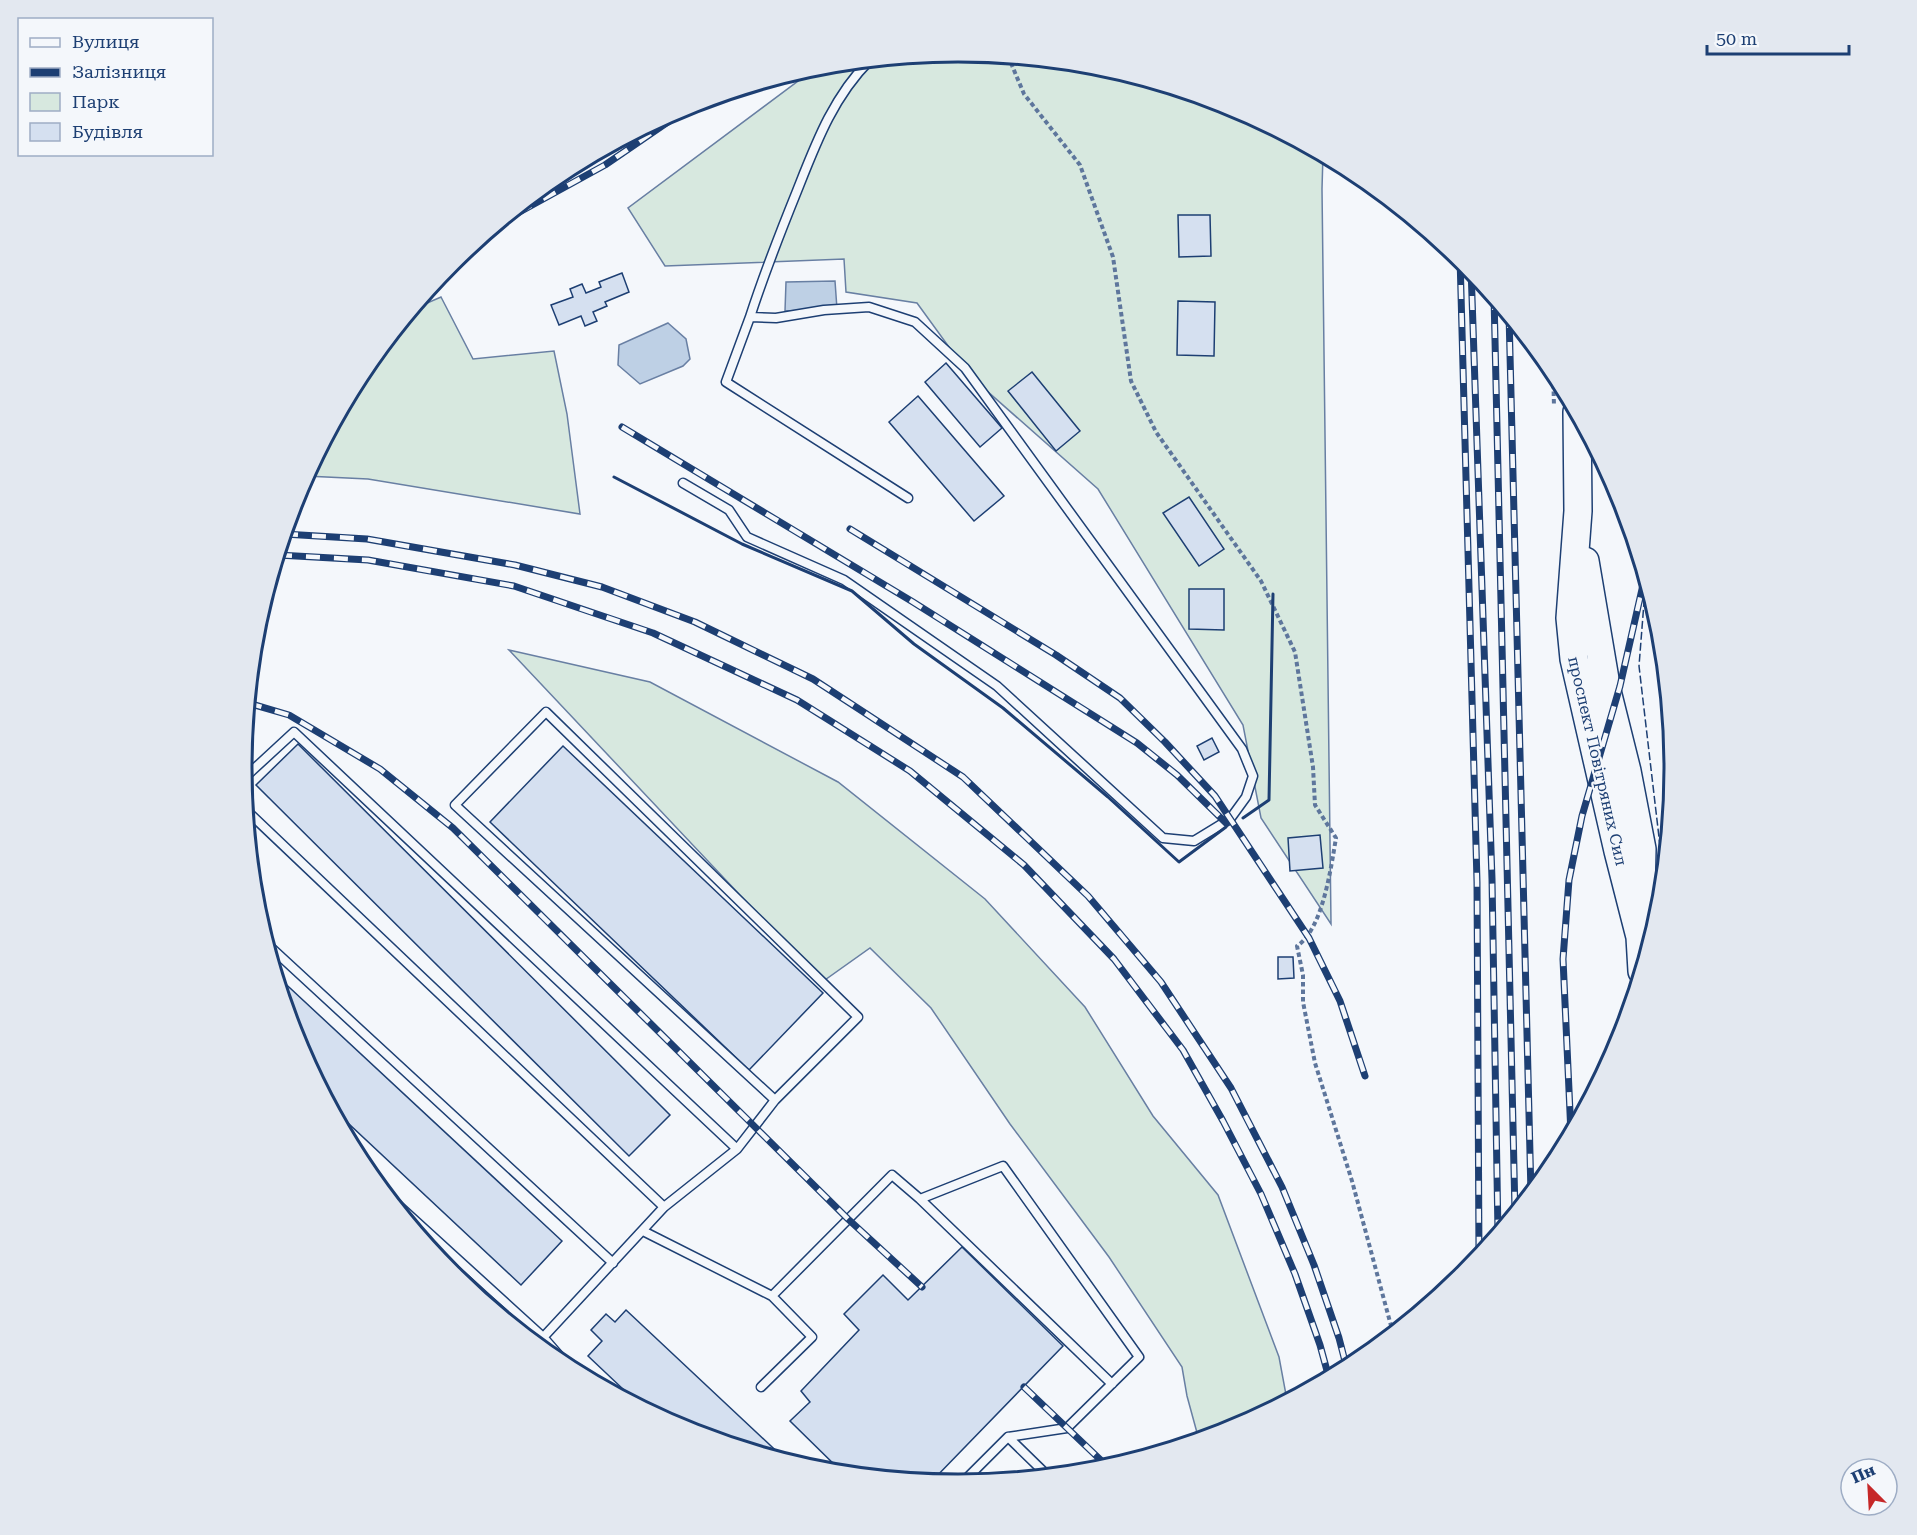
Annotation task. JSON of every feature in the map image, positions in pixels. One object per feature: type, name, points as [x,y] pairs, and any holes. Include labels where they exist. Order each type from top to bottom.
[{"type":"main road","name":"проспект Повітряних Сил","points":[[1577,428],[1578,511],[1570,618],[1574,659],[1641,947]]},
{"type":"lane","points":[[861,69],[825,121],[768,264],[726,382],[908,498]]},
{"type":"lane","points":[[683,483],[729,510],[747,537],[844,580],[997,686],[1163,838],[1194,841],[1230,819],[1246,797],[1253,776],[1242,749],[965,368],[915,322],[868,307],[824,310],[776,318],[750,316]]},
{"type":"lane","points":[[543,1338],[664,1207],[737,1149],[775,1100],[858,1017],[546,712],[455,805],[775,1100]]},
{"type":"lane","points":[[252,771],[294,732],[737,1149]]},
{"type":"lane","points":[[254,818],[664,1207]]},
{"type":"lane","points":[[278,953],[613,1263]]},
{"type":"lane","points":[[920,1199],[1003,1166],[1138,1357],[1067,1428],[1008,1437],[972,1473]]},
{"type":"lane","points":[[772,1296],[892,1175],[920,1199],[1112,1384]]},
{"type":"lane","points":[[643,1231],[772,1296],[812,1337],[762,1387]]},
{"type":"lane","points":[[436,1241],[508,1311]]},
{"type":"lane","points":[[1008,1437],[1040,1468]]},
{"type":"path","points":[[1011,64],[1024,94],[1080,165],[1113,258],[1131,381],[1156,432],[1261,581],[1295,652],[1313,767],[1315,805],[1336,838],[1326,896],[1306,940],[1297,945],[1303,975],[1302,1002],[1315,1063],[1352,1181],[1391,1326]]},
{"type":"green space","points":[[912,63],[1005,63],[1096,75],[1185,99],[1229,115],[1271,134],[1323,163],[1331,924],[1261,818],[1243,725],[1098,489],[970,376],[917,303],[846,292],[844,259],[665,266],[628,208],[799,80],[866,68]]},
{"type":"green space","points":[[441,297],[473,359],[554,351],[567,414],[580,514],[368,479],[315,476],[347,414],[371,375],[427,303]]},
{"type":"green space","points":[[509,650],[650,682],[838,782],[985,899],[1085,1007],[1153,1116],[1218,1195],[1279,1357],[1286,1393],[1229,1420],[1197,1432],[1182,1367],[1109,1257],[1010,1124],[931,1008],[870,948],[822,982]]},
{"type":"water","points":[[835,281],[837,309],[785,311],[786,282]]},
{"type":"water","points":[[668,323],[686,339],[690,359],[683,366],[640,384],[618,365],[619,345]]},
{"type":"building","points":[[1178,215],[1210,215],[1211,256],[1179,257]]},
{"type":"building","points":[[622,273],[629,292],[605,302],[607,306],[593,312],[597,321],[585,326],[581,316],[559,325],[551,305],[573,297],[570,289],[582,284],[586,293],[601,287],[599,282]]},
{"type":"building","points":[[1178,301],[1215,302],[1214,356],[1177,355]]},
{"type":"building","points":[[946,363],[1002,428],[980,447],[925,382]]},
{"type":"building","points":[[1032,372],[1080,431],[1056,451],[1008,391]]},
{"type":"building","points":[[918,396],[1004,496],[974,521],[889,422]]},
{"type":"building","points":[[1189,497],[1224,549],[1199,566],[1163,513]]},
{"type":"building","points":[[1189,589],[1224,589],[1224,630],[1189,629]]},
{"type":"building","points":[[1212,738],[1219,752],[1204,760],[1197,746]]},
{"type":"building","points":[[298,744],[670,1115],[629,1156],[256,785]]},
{"type":"building","points":[[563,746],[823,993],[749,1070],[490,822]]},
{"type":"building","points":[[1320,835],[1323,868],[1290,871],[1288,838]]},
{"type":"building","points":[[1278,957],[1293,957],[1294,978],[1278,979]]},
{"type":"building","points":[[288,986],[562,1241],[521,1285],[350,1125],[325,1080],[306,1038]]},
{"type":"building","points":[[962,1247],[1063,1346],[940,1473],[831,1462],[790,1421],[810,1402],[801,1391],[859,1330],[844,1314],[883,1275],[908,1300]]},
{"type":"building","points":[[626,1310],[773,1448],[688,1420],[622,1388],[588,1356],[602,1341],[591,1330],[606,1314],[615,1322]]},
{"type":"railway","points":[[530,206],[605,165],[659,128]]},
{"type":"railway","points":[[1460,271],[1477,882],[1479,1244]]},
{"type":"railway","points":[[1472,283],[1492,879],[1498,1222]]},
{"type":"railway","points":[[1494,308],[1515,1202]]},
{"type":"railway","points":[[1509,326],[1531,1181]]},
{"type":"railway","points":[[622,427],[913,602],[1137,743],[1177,775],[1226,823]]},
{"type":"railway","points":[[850,529],[1056,655],[1120,698],[1165,742],[1215,796],[1309,938],[1340,1001],[1365,1076]]},
{"type":"railway","points":[[292,535],[367,539],[515,565],[602,587],[695,622],[813,679],[963,777],[1088,896],[1161,982],[1231,1088],[1282,1187],[1314,1265],[1344,1359]]},
{"type":"railway","points":[[286,555],[368,560],[514,586],[653,633],[797,700],[910,771],[1024,865],[1114,959],[1183,1050],[1261,1194],[1295,1274],[1327,1370]]},
{"type":"railway","points":[[1570,1120],[1563,959],[1569,880],[1582,816],[1620,686],[1642,591]]},
{"type":"railway","points":[[256,705],[289,715],[380,769],[453,828],[848,1219],[922,1287]]},
{"type":"railway","points":[[1024,1387],[1100,1459]]},
{"type":"fence","points":[[1644,602],[1639,666],[1660,844]]},
{"type":"wall","points":[[614,477],[742,544],[852,591],[914,644],[1003,708],[1108,797],[1179,862],[1226,827]]},
{"type":"wall","points":[[1243,818],[1269,800],[1273,594]]}]
